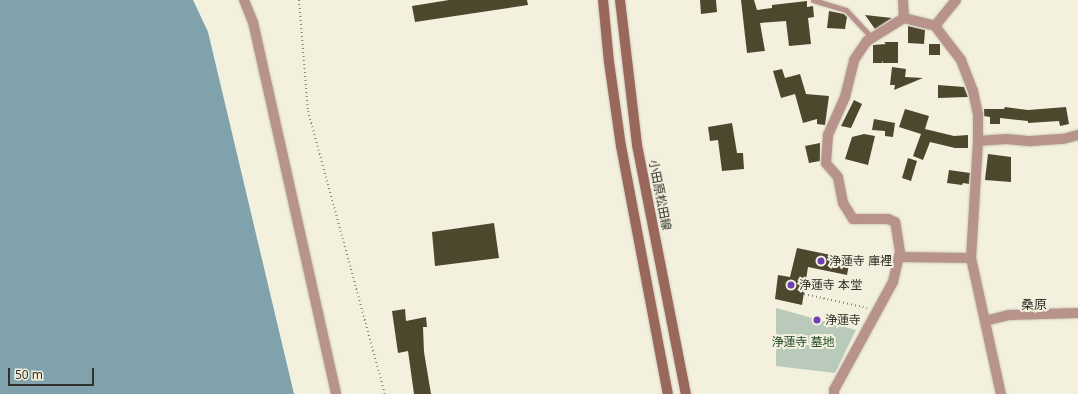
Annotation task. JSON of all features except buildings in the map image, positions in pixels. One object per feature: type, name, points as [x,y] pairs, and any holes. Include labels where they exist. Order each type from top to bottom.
[{"type":"main road","points":[[603,0],[609,62],[621,146],[668,394]]},
{"type":"main road","name":"小田原松田線","points":[[620,0],[637,145],[686,394]]},
{"type":"street","points":[[244,0],[253,22],[336,394]]},
{"type":"street","points":[[902,0],[904,18]]},
{"type":"street","points":[[935,26],[956,0]]},
{"type":"street","points":[[834,394],[834,390],[893,282],[900,252],[895,222],[888,219],[853,219],[843,203],[838,177],[826,163],[828,136],[845,97],[854,60],[867,41],[904,18],[935,26],[961,60],[973,91],[978,114],[978,141],[971,258],[1001,394]]},
{"type":"street","points":[[978,141],[1006,139],[1031,141],[1063,139],[1078,135]]},
{"type":"street","points":[[899,257],[971,258]]},
{"type":"street","points":[[985,321],[1009,315],[1078,313]]},
{"type":"lane","points":[[813,0],[846,10],[872,38]]},
{"type":"path","points":[[298,0],[308,111],[385,394]]},
{"type":"path","points":[[804,294],[878,310]]},
{"type":"green space","name":"浄蓮寺 墓地","points":[[776,308],[856,330],[835,373],[776,366]]},
{"type":"water","points":[[0,0],[193,0],[208,32],[294,394],[0,394]]},
{"type":"place","name":"浄蓮寺 庫裡","points":[[821,261]]},
{"type":"place","name":"浄蓮寺 本堂","points":[[791,285]]},
{"type":"place","name":"浄蓮寺","points":[[817,320]]},
{"type":"district","name":"桑原","points":[[1034,304]]}]
